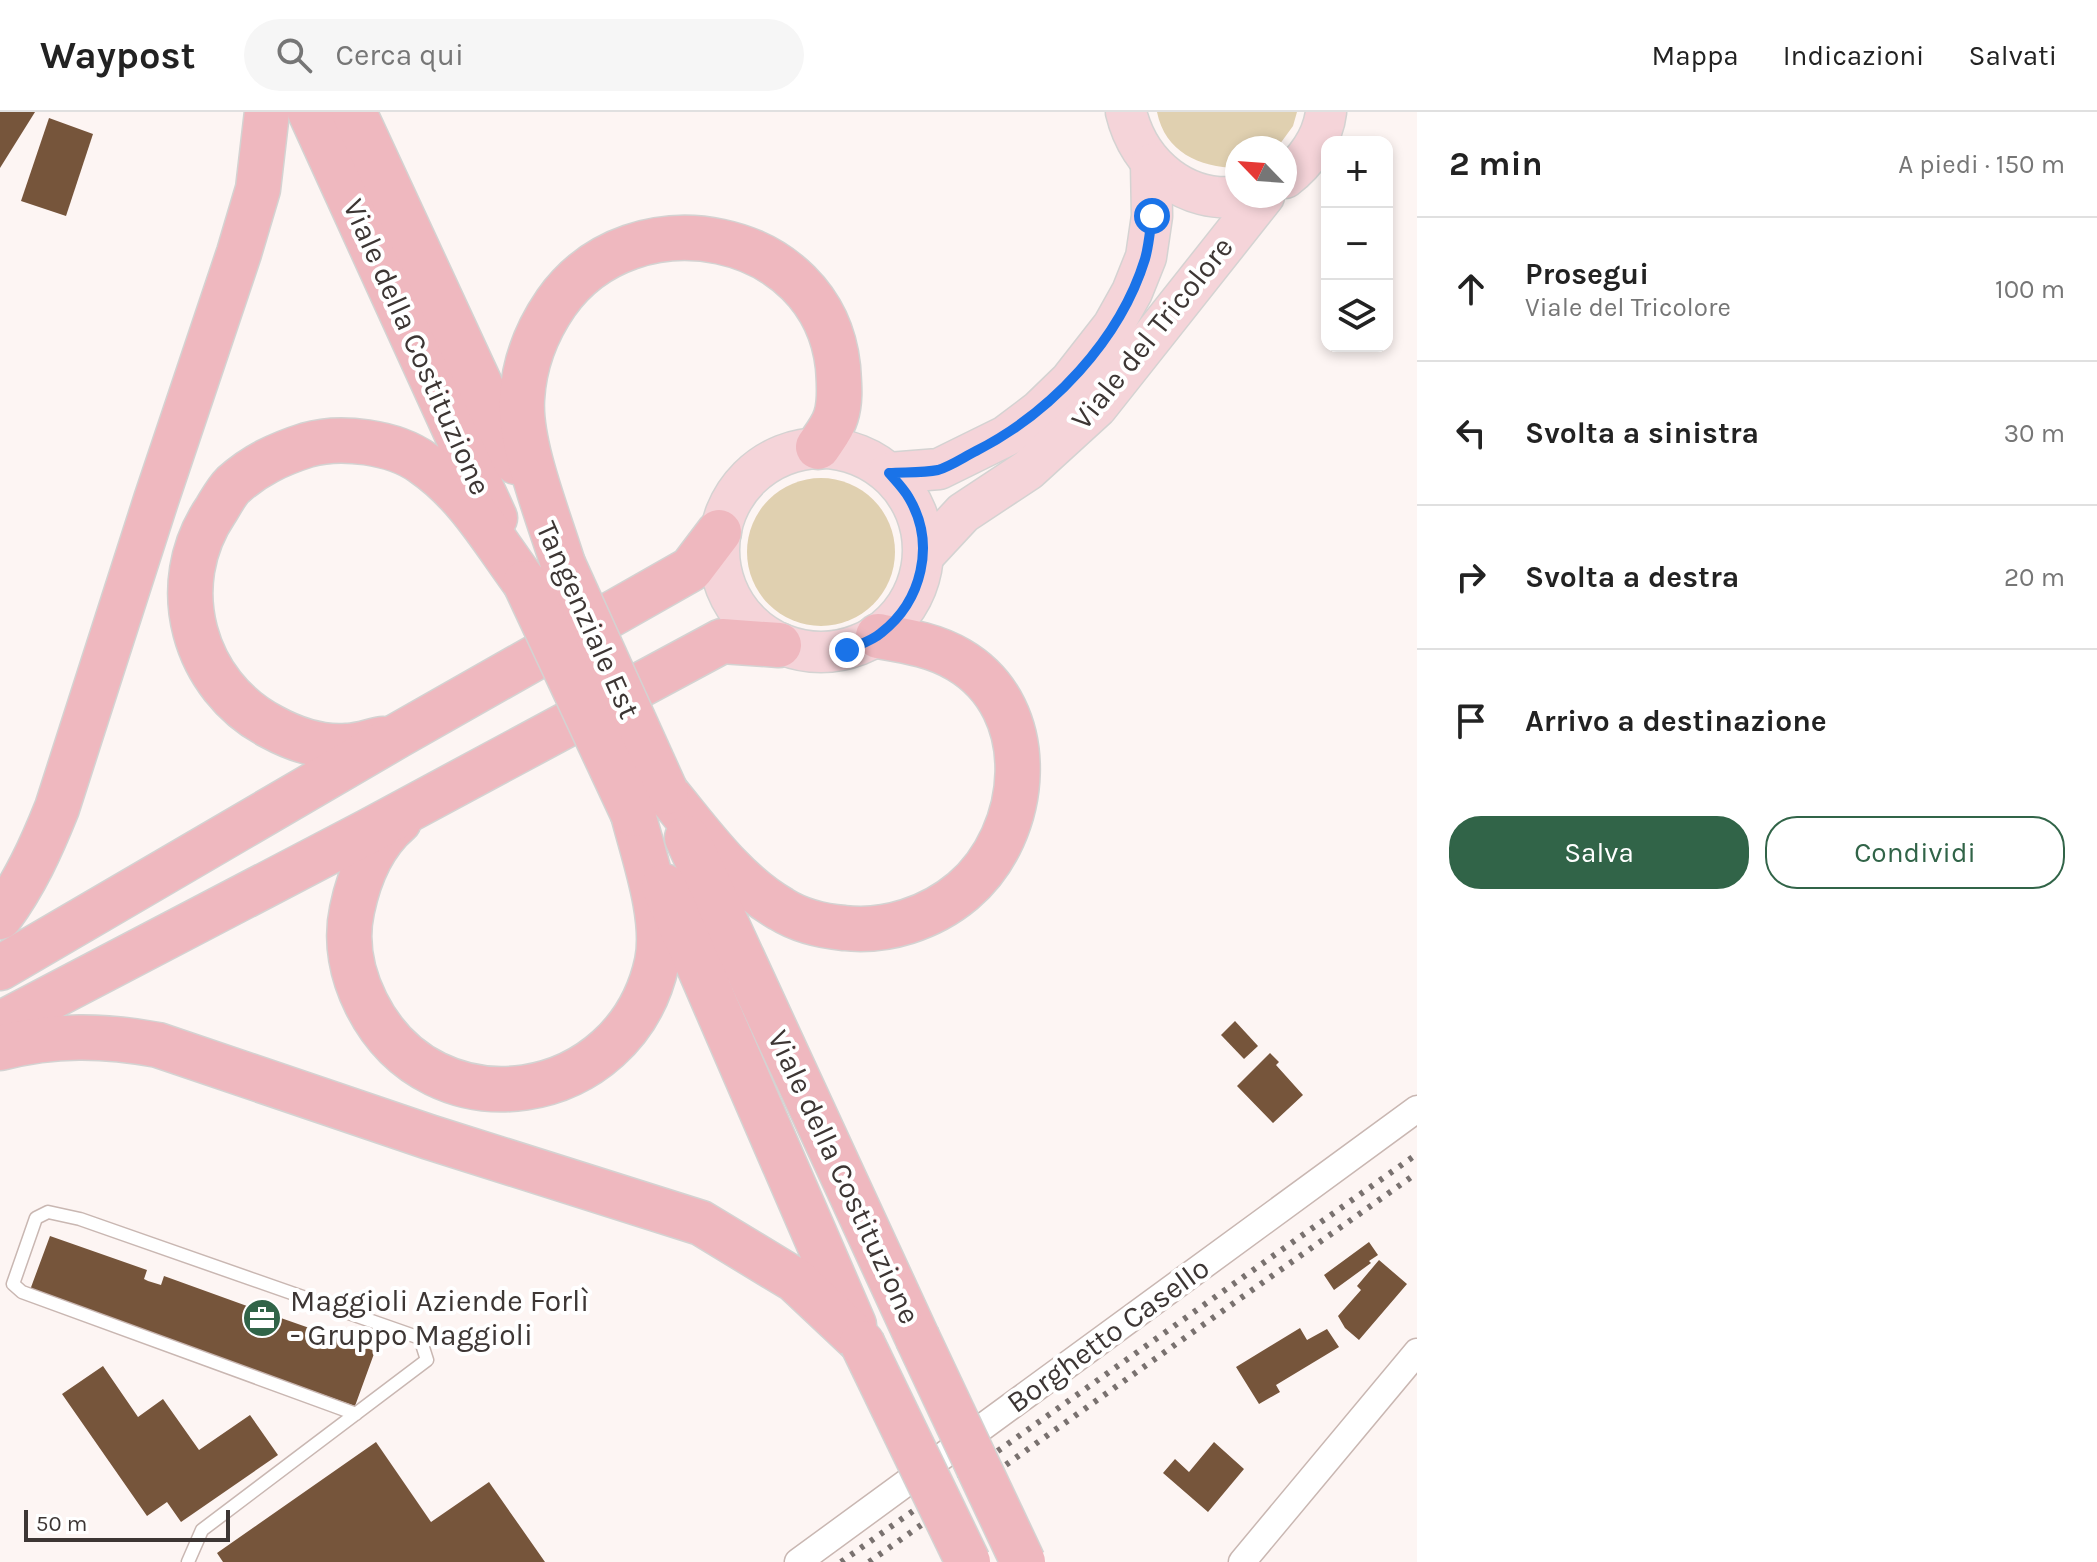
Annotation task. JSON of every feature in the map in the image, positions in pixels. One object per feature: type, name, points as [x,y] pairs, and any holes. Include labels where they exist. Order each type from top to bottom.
[{"type":"highway","points":[[0,917],[20,891],[57,808],[239,253],[258,189],[267,112]]},
{"type":"highway","name":"Viale della Costituzione","points":[[310,112],[525,583]]},
{"type":"highway","name":"Viale della Costituzione","points":[[354,112],[510,447]]},
{"type":"highway","points":[[563,564],[525,437],[521,400],[528,356],[544,320],[569,285],[597,261],[630,245],[671,237],[705,238],[743,247],[772,263],[800,285],[822,313],[837,361],[840,389],[836,418],[818,447]]},
{"type":"highway","points":[[397,736],[346,746],[295,739],[250,715],[214,678],[193,631],[189,579],[203,529],[232,486],[273,456],[323,440],[374,442],[422,462],[461,495],[525,583],[650,803],[657,961],[640,1010],[608,1051],[564,1079],[513,1090],[461,1085],[414,1063],[378,1026],[355,980],[348,928],[359,877],[386,833],[426,799]]},
{"type":"highway","name":"Tangenziale Est","points":[[510,447],[563,564],[650,803]]},
{"type":"highway","points":[[0,968],[691,569],[719,532]]},
{"type":"highway","points":[[650,803],[705,839],[753,891],[783,911],[817,925],[859,930],[896,925],[931,913],[964,890],[994,854],[1012,812],[1018,779],[1018,743],[1007,710],[987,683],[961,660],[929,645],[878,636]]},
{"type":"highway","points":[[0,1024],[722,641],[779,645]]},
{"type":"highway","name":"Viale della Costituzione","points":[[650,803],[862,1343],[968,1562]]},
{"type":"highway","name":"Viale della Costituzione","points":[[650,803],[1023,1562]]},
{"type":"highway","points":[[0,1048],[29,1040],[72,1036],[114,1037],[158,1045],[429,1137],[701,1223],[795,1280],[862,1343]]},
{"type":"main road","points":[[1126,112],[1135,141],[1151,164],[1177,185],[1208,196],[1225,196]]},
{"type":"main road","points":[[1297,168],[1314,148],[1326,112]]},
{"type":"main road","name":"Viale del Tricolore","points":[[889,473],[939,469],[1006,436],[1039,411],[1070,381],[1113,326],[1132,292],[1146,257],[1152,216],[1151,164]]},
{"type":"main road","name":"Viale del Tricolore","points":[[924,555],[963,513],[1028,470],[1097,407],[1255,208]]},
{"type":"main road","points":[[818,447],[856,454],[889,473],[909,497],[920,525],[924,555],[917,586],[902,614],[878,636],[847,650],[812,653],[779,645],[750,626],[730,599],[719,566],[719,532],[731,499],[754,472],[783,454],[818,447]]},
{"type":"street","name":"Borghetto Casello","points":[[798,1562],[1417,1109]]},
{"type":"street","points":[[1242,1562],[1417,1352]]},
{"type":"lane","points":[[188,1562],[202,1530],[356,1414],[427,1360],[420,1338],[80,1219],[48,1212],[36,1218],[13,1284],[22,1292],[356,1414]]},
{"type":"shaded area","points":[[1157,112],[1297,112],[1286,136],[1225,136],[1225,167],[1186,155],[1161,126]]},
{"type":"shaded area","points":[[821,478],[849,483],[873,500],[890,524],[895,552],[890,580],[873,604],[849,621],[821,626],[793,621],[769,604],[752,580],[747,552],[752,524],[769,500],[793,483]]},
{"type":"building","points":[[0,112],[35,112],[0,168]]},
{"type":"building","points":[[49,118],[93,134],[66,216],[21,201]]},
{"type":"building","points":[[1235,1021],[1258,1046],[1244,1059],[1221,1035]]},
{"type":"building","points":[[1270,1053],[1279,1062],[1276,1065],[1303,1095],[1273,1123],[1237,1086]]},
{"type":"building","points":[[50,1236],[147,1270],[144,1279],[148,1281],[161,1285],[164,1276],[261,1311],[258,1320],[270,1325],[275,1326],[278,1317],[375,1351],[355,1406],[30,1290]]},
{"type":"building","points":[[1369,1242],[1378,1255],[1334,1290],[1324,1275]]},
{"type":"building","points":[[1379,1260],[1407,1284],[1359,1340],[1345,1328],[1338,1316],[1361,1290],[1357,1286]]},
{"type":"building","points":[[1300,1328],[1307,1340],[1327,1329],[1339,1347],[1276,1385],[1280,1392],[1259,1404],[1236,1367]]},
{"type":"building","points":[[103,1366],[138,1417],[163,1399],[199,1450],[250,1415],[278,1455],[181,1522],[167,1502],[147,1516],[62,1394]]},
{"type":"building","points":[[376,1442],[431,1522],[489,1482],[545,1562],[223,1562],[217,1553]]},
{"type":"building","points":[[1214,1442],[1244,1469],[1208,1512],[1163,1473],[1175,1459],[1189,1472]]},
{"type":"railway","points":[[841,1562],[1417,1154]]},
{"type":"railway","points":[[869,1562],[1417,1173]]},
{"type":"place","name":"Maggioli Aziende Forlì - Gruppo Maggioli","points":[[262,1318]]},
{"type":"route","points":[[847,650],[878,636],[902,614],[917,586],[924,555],[920,525],[909,497],[889,473],[939,469],[1006,436],[1039,411],[1070,381],[1113,326],[1132,292],[1146,257],[1152,216]]}]
